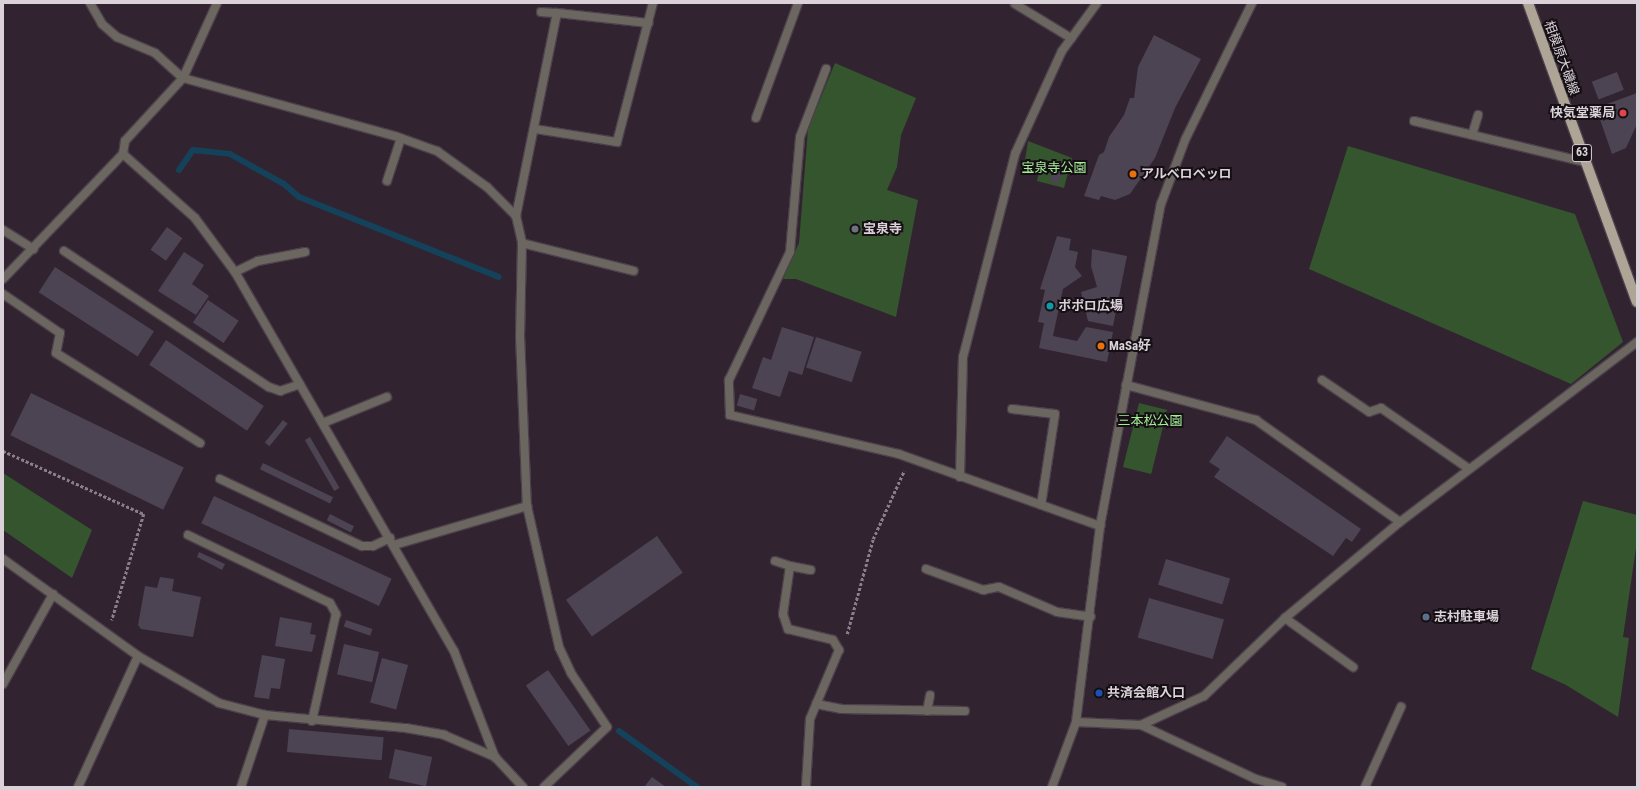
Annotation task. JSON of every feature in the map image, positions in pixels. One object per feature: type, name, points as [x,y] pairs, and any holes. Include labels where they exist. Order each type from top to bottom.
[{"type":"main road","name":"相模原大磯線","points":[[1528,3],[1637,302]]},
{"type":"street","points":[[90,3],[102,24],[117,37],[155,53],[183,78],[401,138],[437,151],[463,168],[516,216]]},
{"type":"street","points":[[535,129],[617,142],[653,3]]},
{"type":"street","points":[[756,118],[798,3]]},
{"type":"street","points":[[960,477],[961,387],[967,342],[1015,154],[1048,78],[1071,38],[1097,3]]},
{"type":"street","points":[[1052,787],[1076,722],[1091,617],[1100,526],[1161,204],[1185,140],[1252,3]]},
{"type":"street","points":[[3,279],[123,154],[125,141],[183,78],[216,4]]},
{"type":"street","points":[[1015,4],[1071,38]]},
{"type":"street","points":[[541,12],[648,23]]},
{"type":"street","points":[[544,787],[607,727],[571,673],[559,647],[527,506],[520,335],[522,243],[516,216],[535,129],[557,13]]},
{"type":"street","points":[[826,69],[800,137],[790,252],[729,380],[730,415],[911,458],[960,477],[1100,526]]},
{"type":"street","points":[[1472,134],[1478,115]]},
{"type":"street","points":[[1414,121],[1585,162]]},
{"type":"street","points":[[387,181],[401,138]]},
{"type":"street","points":[[123,154],[195,218],[235,272],[454,651],[495,757],[523,787]]},
{"type":"street","points":[[3,230],[33,249]]},
{"type":"street","points":[[522,243],[634,271]]},
{"type":"street","points":[[64,251],[269,387],[280,391],[300,384]]},
{"type":"street","points":[[235,272],[258,261],[305,252]]},
{"type":"street","points":[[3,294],[60,333],[56,353],[200,442]]},
{"type":"street","points":[[1141,725],[1204,696],[1285,618],[1400,522],[1637,342]]},
{"type":"street","points":[[1322,380],[1369,412],[1381,408],[1469,469]]},
{"type":"street","points":[[1126,385],[1256,420],[1400,522]]},
{"type":"street","points":[[323,423],[387,397]]},
{"type":"street","points":[[1012,409],[1054,414],[1041,505]]},
{"type":"street","points":[[220,479],[362,546],[373,546],[390,538]]},
{"type":"street","points":[[394,545],[527,506]]},
{"type":"street","points":[[188,535],[330,603],[336,614],[312,721]]},
{"type":"street","points":[[3,559],[138,656],[202,695],[265,715],[312,721],[406,728],[444,735],[495,757]]},
{"type":"street","points":[[775,561],[790,566],[811,570]]},
{"type":"street","points":[[790,566],[783,614],[788,629],[833,640],[839,650],[810,718],[806,787]]},
{"type":"street","points":[[926,569],[983,590],[999,587],[1057,612],[1091,617]]},
{"type":"street","points":[[3,684],[53,594]]},
{"type":"street","points":[[1285,618],[1353,667]]},
{"type":"street","points":[[78,787],[138,656]]},
{"type":"street","points":[[927,711],[930,695]]},
{"type":"street","points":[[816,704],[841,709],[965,712]]},
{"type":"street","points":[[1365,787],[1401,707]]},
{"type":"street","points":[[241,787],[265,715]]},
{"type":"street","points":[[1076,722],[1141,725],[1256,779],[1282,787]]},
{"type":"path","points":[[3,451],[144,514],[108,634]]},
{"type":"path","points":[[837,646],[846,638],[873,539],[911,458]]},
{"type":"green space","points":[[835,63],[916,98],[901,135],[897,167],[887,190],[918,200],[896,317],[796,279],[783,279],[799,243],[808,129]]},
{"type":"green space","name":"宝泉寺公園","points":[[1028,141],[1072,158],[1064,188],[1037,181],[1040,167],[1025,160]]},
{"type":"green space","points":[[1348,146],[1575,214],[1623,342],[1571,384],[1309,269]]},
{"type":"green space","name":"三本松公園","points":[[1139,403],[1167,410],[1151,474],[1123,467]]},
{"type":"green space","points":[[3,473],[92,530],[72,578],[3,530]]},
{"type":"green space","points":[[1583,501],[1637,515],[1637,541],[1623,637],[1629,638],[1618,717],[1566,685],[1531,669]]},
{"type":"building","points":[[1154,35],[1201,59],[1175,108],[1155,158],[1130,194],[1115,200],[1101,196],[1099,200],[1084,196],[1099,155],[1104,152],[1109,137],[1124,115],[1130,98],[1134,98],[1138,67]]},
{"type":"building","points":[[1617,72],[1624,90],[1599,99],[1592,82]]},
{"type":"building","points":[[1637,93],[1637,124],[1626,148],[1612,154],[1596,108]]},
{"type":"building","points":[[1055,167],[1063,170],[1058,184],[1050,181]]},
{"type":"building","points":[[167,227],[182,238],[166,261],[151,250]]},
{"type":"building","name":"ポポロ広場","points":[[1057,236],[1071,239],[1069,250],[1078,252],[1075,267],[1082,276],[1063,289],[1053,336],[1077,341],[1086,327],[1113,332],[1107,362],[1039,348],[1044,323],[1038,322],[1045,290],[1040,289]]},
{"type":"building","name":"ポポロ広場","points":[[1092,249],[1127,256],[1113,326],[1088,321],[1081,292],[1097,287],[1091,266]]},
{"type":"building","points":[[184,252],[204,265],[192,284],[209,296],[196,315],[158,291]]},
{"type":"building","points":[[55,267],[154,331],[138,356],[39,292]]},
{"type":"building","points":[[208,300],[239,321],[224,343],[193,322]]},
{"type":"building","points":[[782,327],[814,337],[802,375],[789,371],[780,397],[752,388],[763,357],[771,360]]},
{"type":"building","points":[[816,337],[862,352],[852,382],[806,367]]},
{"type":"building","points":[[166,340],[264,406],[247,431],[149,365]]},
{"type":"building","points":[[31,393],[184,468],[163,510],[10,435]]},
{"type":"building","points":[[740,394],[757,399],[754,410],[737,406]]},
{"type":"building","points":[[283,420],[288,424],[269,446],[265,443]]},
{"type":"building","points":[[1227,436],[1361,529],[1352,542],[1346,538],[1333,556],[1214,477],[1220,469],[1209,462]]},
{"type":"building","points":[[310,437],[340,488],[334,491],[305,440]]},
{"type":"building","points":[[263,463],[333,497],[330,503],[260,469]]},
{"type":"building","points":[[214,496],[392,579],[379,606],[201,523]]},
{"type":"building","points":[[330,514],[354,526],[351,532],[327,520]]},
{"type":"building","points":[[657,536],[683,573],[592,637],[566,600]]},
{"type":"building","points":[[199,552],[225,564],[222,570],[197,557]]},
{"type":"building","points":[[1166,559],[1230,579],[1222,604],[1158,585]]},
{"type":"building","points":[[160,577],[174,579],[172,591],[201,597],[193,637],[141,629],[138,625],[145,586],[157,588]]},
{"type":"building","points":[[1149,598],[1224,619],[1213,659],[1138,637]]},
{"type":"building","points":[[280,617],[312,623],[310,634],[316,635],[312,652],[275,646]]},
{"type":"building","points":[[346,620],[372,629],[370,636],[344,627]]},
{"type":"building","points":[[344,644],[379,652],[372,682],[337,674]]},
{"type":"building","points":[[262,655],[285,659],[280,689],[271,688],[269,699],[254,697]]},
{"type":"building","points":[[382,658],[408,665],[396,709],[370,702]]},
{"type":"building","points":[[548,670],[590,731],[568,746],[526,685]]},
{"type":"building","points":[[289,729],[384,737],[382,760],[287,752]]},
{"type":"building","points":[[395,749],[432,757],[426,786],[389,778]]},
{"type":"building","points":[[652,777],[666,787],[644,787]]},
{"type":"waterway","points":[[179,170],[193,150],[230,154],[284,184],[299,197],[499,277]]},
{"type":"waterway","points":[[619,731],[697,787]]},
{"type":"place","name":"快気堂薬局","points":[[1623,113]]},
{"type":"place","name":"アルベロベッロ","points":[[1133,174]]},
{"type":"place","name":"宝泉寺","points":[[855,229]]},
{"type":"place","name":"ポポロ広場","points":[[1050,306]]},
{"type":"place","name":"MaSa好","points":[[1101,346]]},
{"type":"place","name":"志村駐車場","points":[[1426,617]]},
{"type":"place","name":"共済会館入口","points":[[1099,693]]}]
